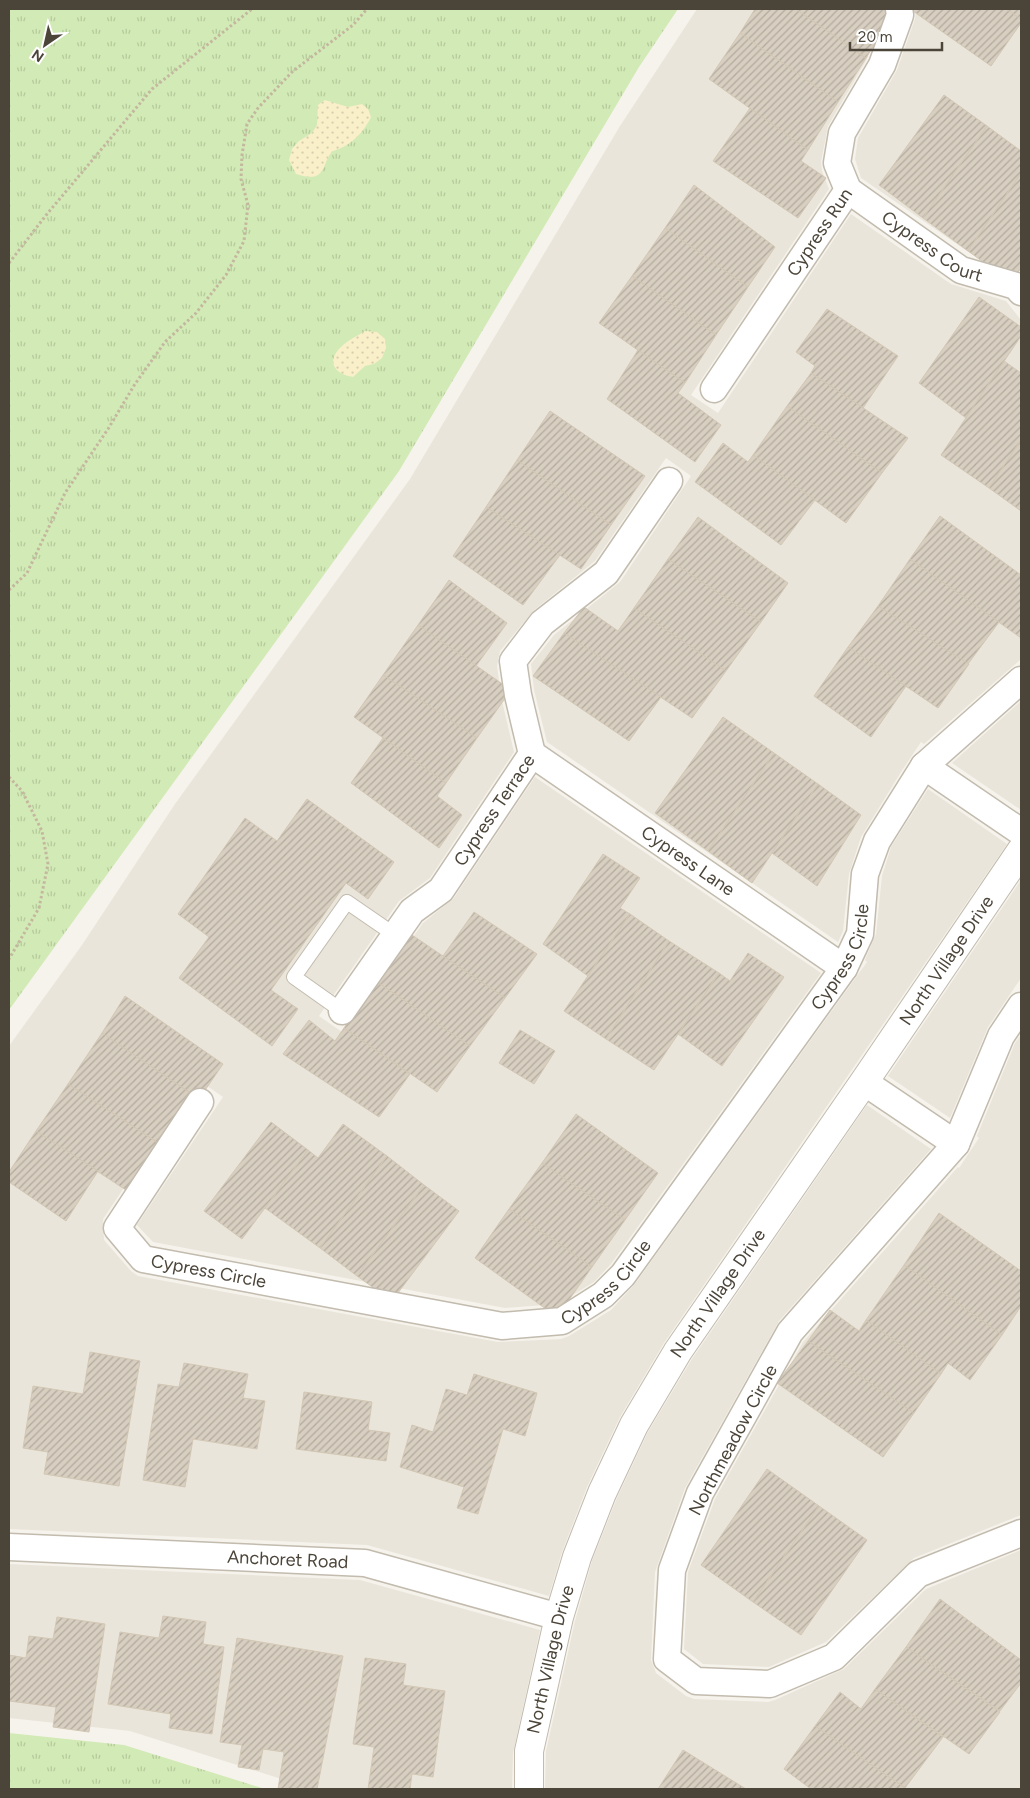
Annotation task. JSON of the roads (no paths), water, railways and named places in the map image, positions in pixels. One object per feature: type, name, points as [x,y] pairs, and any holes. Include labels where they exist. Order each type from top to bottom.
[{"type":"street","name":"Cypress Run","points":[[714,390],[848,190],[837,163],[842,133],[882,65],[900,15],[899,9]]},
{"type":"street","name":"Cypress Court","points":[[848,190],[961,270],[1016,286],[1021,292]]},
{"type":"street","name":"Cypress Terrace","points":[[342,1011],[412,911],[441,890],[532,754],[518,695],[513,660],[542,623],[606,573],[669,481]]},
{"type":"street","name":"Cypress Circle","points":[[200,1102],[117,1228],[143,1259],[502,1326],[562,1322],[604,1295],[623,1275],[844,968],[860,934],[865,874],[877,841],[924,766],[1021,680]]},
{"type":"street","name":"Cypress Lane","points":[[532,754],[844,968]]},
{"type":"street","points":[[924,766],[1021,832]]},
{"type":"street","name":"North Village Drive","points":[[529,1789],[529,1751],[559,1617],[580,1548],[602,1493],[634,1425],[678,1351],[1021,851]]},
{"type":"street","name":"Northmeadow Circle","points":[[1021,1006],[1001,1036],[956,1144],[790,1332],[700,1493],[672,1570],[667,1659],[696,1681],[770,1684],[834,1657],[918,1574],[1021,1532]]},
{"type":"street","points":[[864,1082],[956,1144]]},
{"type":"street","name":"Anchoret Road","points":[[9,1546],[365,1563],[559,1617]]},
{"type":"lane","points":[[342,1011],[294,977],[347,902],[395,935]]}]
